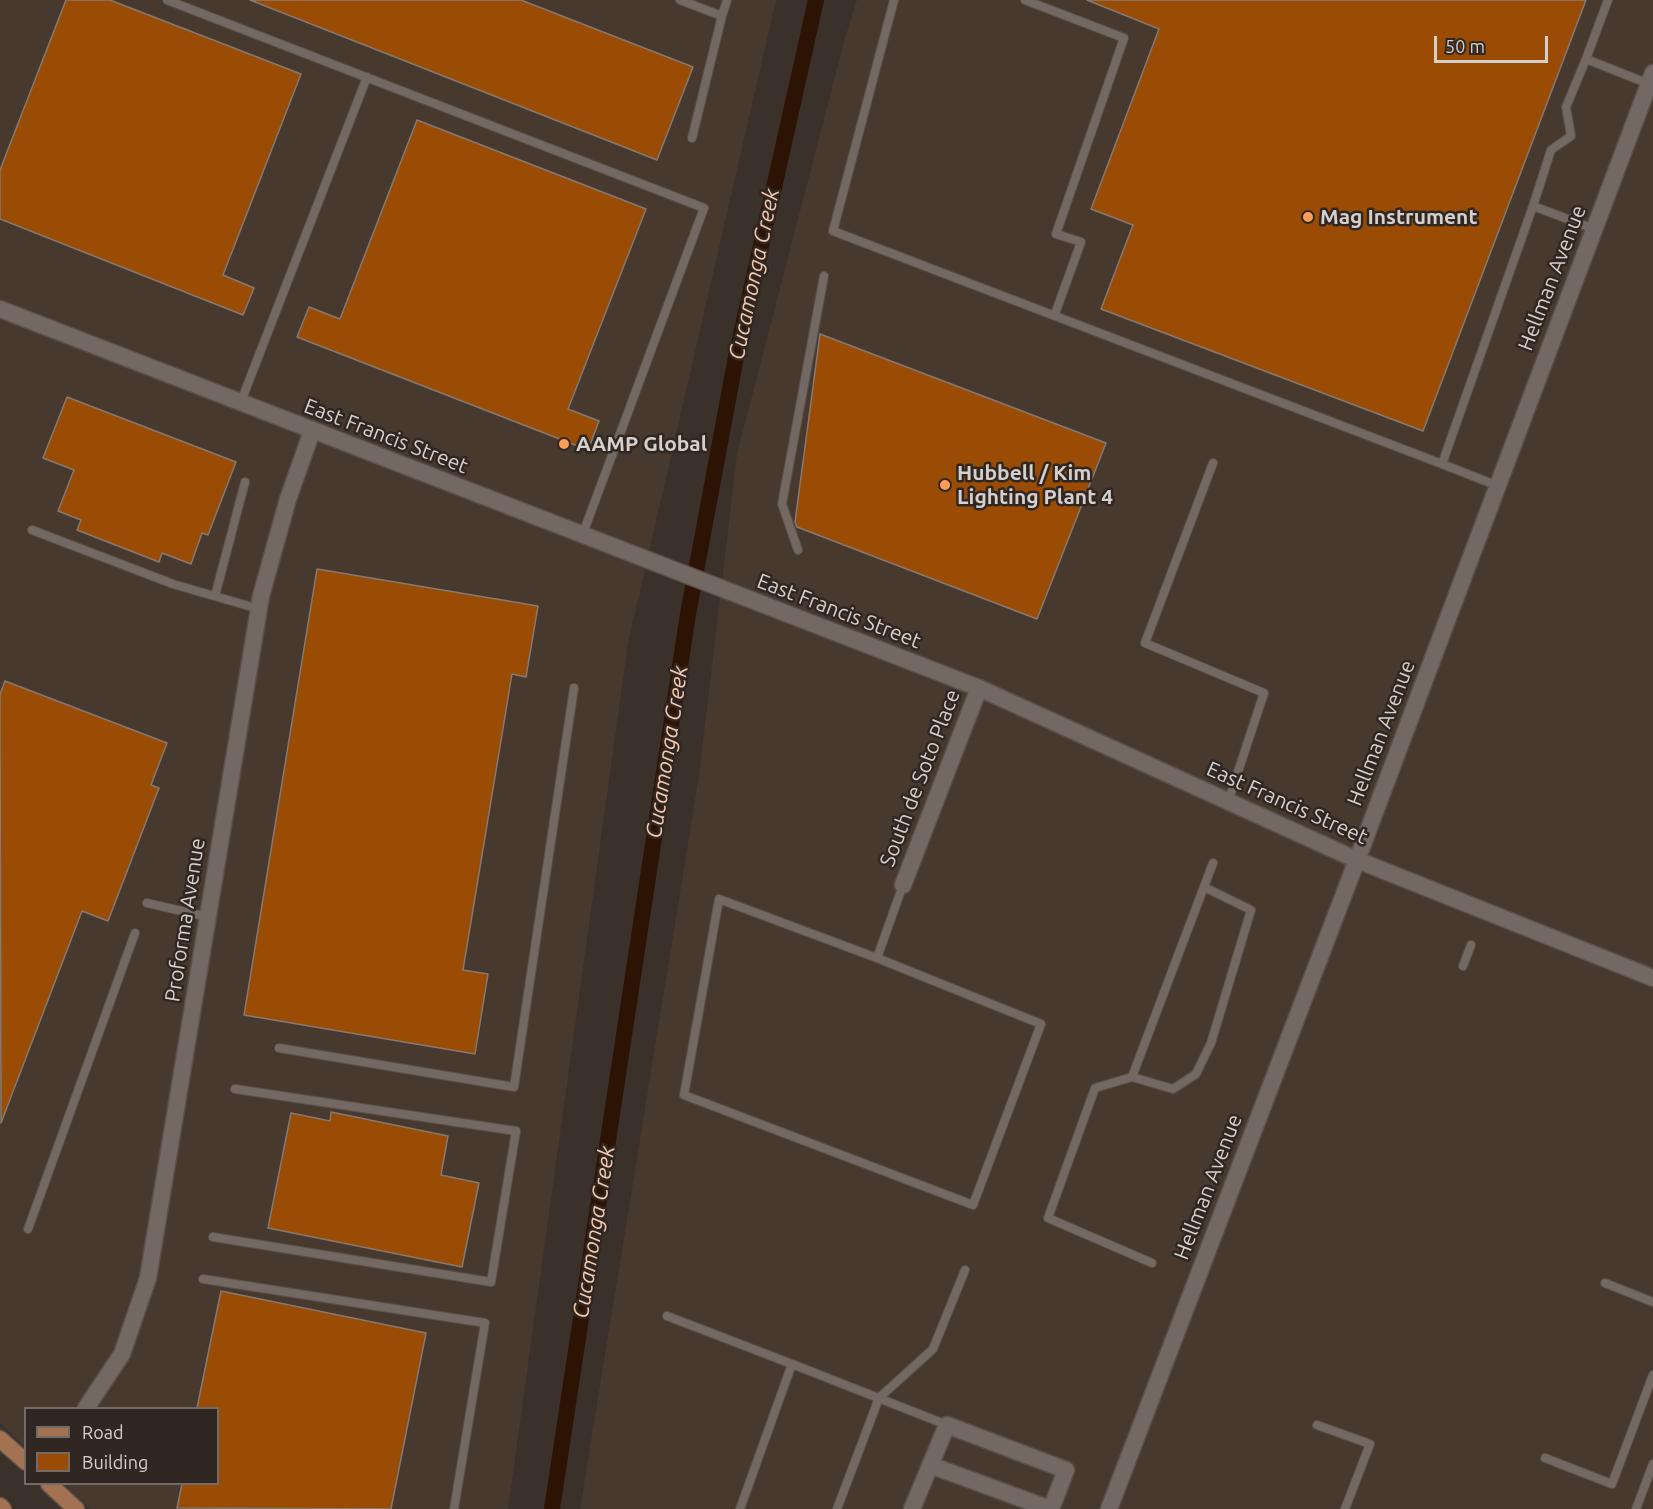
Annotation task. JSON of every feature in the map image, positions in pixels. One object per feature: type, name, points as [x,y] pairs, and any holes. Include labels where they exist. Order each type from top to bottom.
[{"type":"main road","points":[[0,1439],[24,1460]]},
{"type":"main road","points":[[50,1485],[76,1509]]},
{"type":"street","name":"Hellman Avenue","points":[[1109,1509],[1357,860],[1651,79]]},
{"type":"street","name":"East Francis Street","points":[[0,309],[240,404],[979,688],[1357,860],[1653,978]]},
{"type":"street","name":"Proforma Avenue","points":[[87,1407],[122,1354],[148,1278],[259,609],[288,499],[312,431]]},
{"type":"street","name":"South de Soto Place","points":[[903,885],[979,688]]},
{"type":"street","points":[[912,1509],[930,1465],[947,1425],[1066,1470],[1051,1509],[930,1465]]},
{"type":"lane","points":[[167,0],[704,208],[582,536]]},
{"type":"lane","points":[[680,0],[722,16]]},
{"type":"lane","points":[[692,138],[727,0]]},
{"type":"lane","points":[[894,0],[833,231],[1055,314],[1498,486]]},
{"type":"lane","points":[[1025,0],[1124,38],[1056,234],[1081,242],[1055,314]]},
{"type":"lane","points":[[1442,464],[1551,150],[1571,136],[1566,107],[1608,0]]},
{"type":"lane","points":[[1586,59],[1651,79]]},
{"type":"lane","points":[[240,404],[367,77]]},
{"type":"lane","points":[[1533,206],[1594,229]]},
{"type":"lane","points":[[798,550],[782,504],[824,276]]},
{"type":"lane","points":[[1212,463],[1145,643],[1264,693],[1228,802]]},
{"type":"lane","points":[[215,596],[245,482]]},
{"type":"lane","points":[[32,530],[173,584],[259,609]]},
{"type":"lane","points":[[279,1048],[514,1088],[574,688]]},
{"type":"lane","points":[[1132,1077],[1213,863]]},
{"type":"lane","points":[[877,958],[903,885]]},
{"type":"lane","points":[[1152,1263],[1048,1218],[1095,1088],[1132,1077],[1173,1089],[1196,1074],[1211,1043],[1251,910],[1204,887]]},
{"type":"lane","points":[[718,899],[877,958],[1041,1024],[973,1205],[684,1095],[718,899]]},
{"type":"lane","points":[[147,903],[208,917]]},
{"type":"lane","points":[[28,1229],[135,933]]},
{"type":"lane","points":[[1463,966],[1471,945]]},
{"type":"lane","points":[[213,1237],[491,1282],[516,1131],[235,1089]]},
{"type":"lane","points":[[837,1509],[879,1398],[933,1349],[965,1270]]},
{"type":"lane","points":[[203,1279],[484,1323],[454,1509]]},
{"type":"lane","points":[[1605,1283],[1653,1302]]},
{"type":"lane","points":[[667,1316],[947,1425]]},
{"type":"lane","points":[[740,1509],[792,1364]]},
{"type":"lane","points":[[1545,1458],[1612,1484],[1653,1375]]},
{"type":"lane","points":[[1317,1425],[1370,1444],[1345,1509]]},
{"type":"lane","points":[[1636,1509],[1653,1464]]},
{"type":"shaded area","points":[[0,0],[776,0],[628,643],[508,1509],[91,1509],[65,1485],[219,1485],[219,1407],[24,1407],[24,1446],[0,1423]]},
{"type":"shaded area","points":[[857,0],[1653,0],[1653,1509],[580,1509],[699,776],[737,454],[845,38]]},
{"type":"building","points":[[66,0],[110,0],[301,74],[223,275],[254,288],[243,315],[0,219],[0,170]]},
{"type":"building","points":[[250,0],[521,0],[693,67],[657,160]]},
{"type":"building","name":"Mag Instrument","points":[[1087,0],[1586,0],[1423,431],[1101,309],[1133,225],[1091,209],[1159,29]]},
{"type":"building","points":[[417,120],[646,209],[568,409],[599,421],[588,450],[297,337],[309,307],[340,319]]},
{"type":"building","name":"Hubbell / Kim Lighting Plant 4","points":[[820,334],[1106,443],[1037,619],[797,527],[795,522]]},
{"type":"building","points":[[67,397],[236,462],[208,535],[202,533],[191,564],[162,553],[159,562],[77,530],[81,520],[58,511],[74,470],[43,458]]},
{"type":"building","points":[[317,569],[538,606],[526,677],[512,674],[463,970],[488,974],[475,1054],[244,1015]]},
{"type":"building","points":[[5,681],[167,743],[151,785],[159,788],[108,921],[82,911],[1,1123],[0,694]]},
{"type":"building","points":[[331,1112],[448,1136],[441,1175],[479,1183],[462,1267],[268,1228],[291,1113],[330,1121]]},
{"type":"building","points":[[221,1291],[426,1333],[391,1509],[177,1508],[182,1485],[219,1485],[219,1407],[197,1407]]},
{"type":"waterway","name":"Cucamonga Creek","points":[[552,1509],[688,614],[736,357],[816,0]]},
{"type":"place","name":"Mag Instrument","points":[[1308,217]]},
{"type":"place","name":"AAMP Global","points":[[564,444]]},
{"type":"place","name":"Hubbell / Kim Lighting Plant 4","points":[[945,485]]}]
